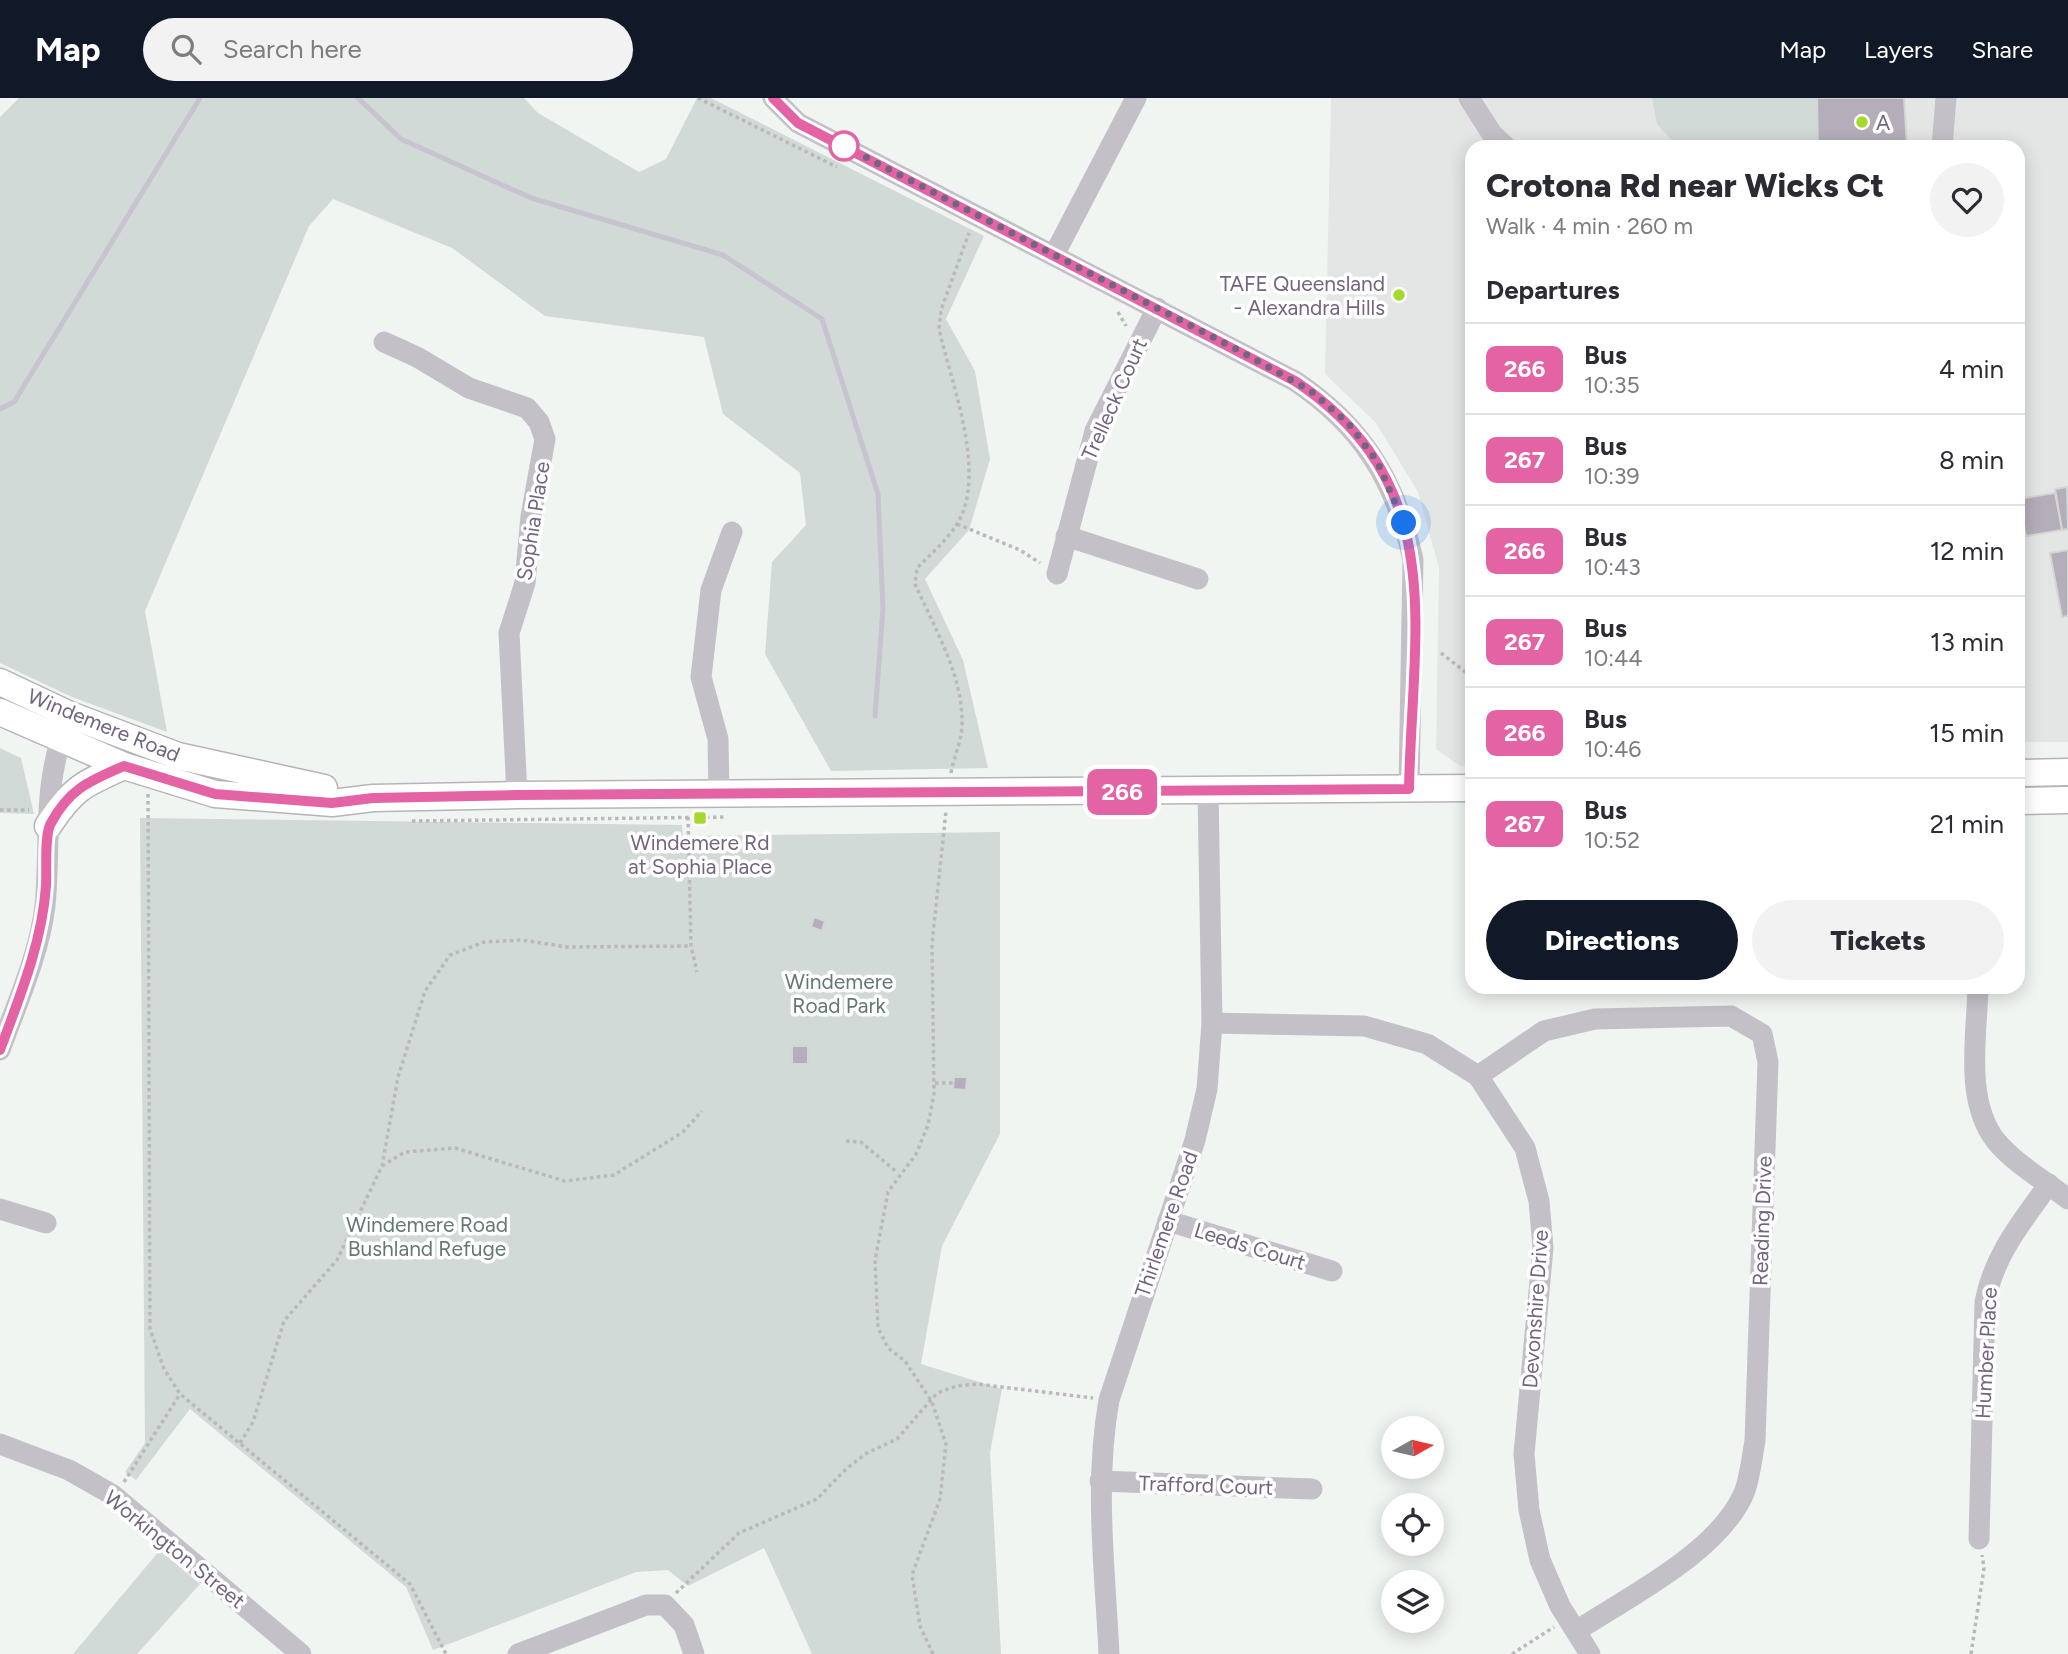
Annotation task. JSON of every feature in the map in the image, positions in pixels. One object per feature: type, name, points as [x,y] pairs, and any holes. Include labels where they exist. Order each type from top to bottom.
[{"type":"main road","name":"Windemere Road","points":[[0,682],[70,715],[178,756],[373,798]]},
{"type":"main road","name":"Windemere Road","points":[[0,712],[124,766],[215,794],[332,803],[373,798],[517,795],[719,796],[946,804],[1208,791],[1465,788]]},
{"type":"main road","points":[[48,819],[68,796],[86,783],[124,766]]},
{"type":"main road","points":[[2025,773],[2068,772]]},
{"type":"main road","points":[[2025,801],[2068,800]]},
{"type":"street","points":[[773,98],[798,123],[1157,308],[1311,391],[1348,423],[1377,461],[1399,507],[1413,560],[1409,789]]},
{"type":"street","points":[[1054,255],[1136,98]]},
{"type":"street","points":[[1469,98],[1498,140]]},
{"type":"street","points":[[1943,140],[1946,98]]},
{"type":"street","name":"Trelleck Court","points":[[1057,575],[1095,431],[1157,308]]},
{"type":"street","name":"Sophia Place","points":[[384,342],[417,357],[469,388],[527,408],[539,422],[545,439],[531,516],[525,583],[509,633],[517,795]]},
{"type":"street","points":[[719,796],[718,738],[701,677],[711,590],[732,532]]},
{"type":"street","points":[[1066,536],[1198,579]]},
{"type":"street","points":[[0,1050],[41,931],[46,892],[50,782],[60,740],[70,715]]},
{"type":"street","name":"Thirlemere Road","points":[[1109,1654],[1100,1481],[1102,1439],[1109,1400],[1195,1140],[1207,1089],[1212,1023],[1208,791]]},
{"type":"street","points":[[1978,994],[1976,1083],[1986,1123],[1996,1141],[2068,1199]]},
{"type":"street","name":"Reading Drive","points":[[1478,1076],[1544,1031],[1595,1019],[1731,1016],[1762,1034],[1768,1062],[1755,1441],[1744,1493],[1724,1524],[1686,1559],[1572,1625]]},
{"type":"street","name":"Devonshire Drive","points":[[1212,1023],[1364,1026],[1427,1044],[1478,1076],[1525,1147],[1539,1201],[1543,1248],[1524,1454],[1528,1510],[1540,1560],[1572,1625],[1590,1654]]},
{"type":"street","name":"Humber Place","points":[[1979,1539],[1984,1302],[1990,1274],[2002,1249],[2049,1184]]},
{"type":"street","points":[[0,1209],[46,1223]]},
{"type":"street","name":"Leeds Court","points":[[1168,1221],[1332,1271]]},
{"type":"street","name":"Workington Street","points":[[0,1444],[69,1470],[113,1495],[301,1654]]},
{"type":"street","name":"Trafford Court","points":[[1100,1481],[1312,1489]]},
{"type":"street","points":[[519,1654],[646,1605],[665,1605],[684,1625],[694,1654]]},
{"type":"path","points":[[698,98],[844,170]]},
{"type":"path","points":[[958,227],[980,238]]},
{"type":"path","points":[[933,1654],[919,1626],[912,1575],[940,1499],[946,1444],[932,1402],[905,1362],[888,1348],[878,1328],[875,1260],[883,1206],[898,1173],[916,1154],[928,1125],[934,1083],[932,944],[946,804],[962,723],[957,690],[914,576],[917,568],[957,524],[970,489],[969,453],[939,329],[941,310],[969,232]]},
{"type":"path","points":[[1107,306],[1124,319],[1125,336],[1138,344]]},
{"type":"path","points":[[957,524],[1020,550],[1057,575]]},
{"type":"path","points":[[1441,653],[1465,672]]},
{"type":"path","points":[[157,777],[146,796],[150,1329],[164,1369],[180,1394],[410,1584],[446,1654]]},
{"type":"path","points":[[687,796],[691,946],[697,972]]},
{"type":"path","points":[[0,810],[48,819]]},
{"type":"path","points":[[240,1444],[253,1422],[284,1321],[337,1260],[382,1166],[398,1077],[425,991],[450,955],[484,942],[522,940],[567,947],[691,946]]},
{"type":"path","points":[[934,1083],[953,1083]]},
{"type":"path","points":[[382,1166],[405,1152],[455,1148],[565,1181],[614,1175],[683,1132],[702,1111]]},
{"type":"path","points":[[846,1142],[861,1142],[898,1173]]},
{"type":"path","points":[[665,1605],[738,1532],[817,1499],[856,1461],[897,1439],[932,1402],[937,1393],[957,1386],[977,1384],[1109,1400]]},
{"type":"path","points":[[113,1495],[130,1475],[180,1394]]},
{"type":"path","points":[[1970,1654],[1984,1568],[1979,1539]]},
{"type":"path","points":[[1512,1654],[1572,1625]]},
{"type":"shaded area","name":"TAFE Queensland - Alexandra Hills","points":[[1331,98],[2068,98],[2068,742],[2025,742],[2025,140],[1465,140],[1465,766],[1460,766],[1436,749],[1439,568],[1418,492],[1376,423],[1325,374]]},
{"type":"green space","points":[[19,98],[524,98],[538,113],[639,172],[666,159],[697,98],[711,98],[984,236],[946,319],[975,371],[990,459],[969,530],[925,579],[963,660],[988,768],[831,771],[765,654],[772,562],[806,525],[800,473],[723,414],[704,337],[545,316],[452,248],[333,199],[309,226],[145,611],[167,732],[72,697],[0,663],[0,117]]},
{"type":"green space","points":[[1652,98],[1817,98],[1818,140],[1672,140],[1657,124]]},
{"type":"green space","points":[[0,748],[21,758],[34,814],[0,813]]},
{"type":"green space","name":"Windemere Road Bushland Refuge","points":[[140,818],[682,825],[683,836],[1000,832],[1000,1134],[942,1246],[921,1364],[1002,1389],[990,1453],[1001,1654],[812,1654],[764,1548],[688,1586],[668,1570],[636,1572],[433,1650],[406,1587],[190,1409],[136,1480],[125,1472],[145,1443]]},
{"type":"green space","points":[[160,1550],[200,1584],[137,1654],[73,1654]]},
{"type":"building","name":"A","points":[[1817,98],[1904,98],[1907,140],[1818,140]]},
{"type":"building","points":[[2067,487],[2068,529],[2062,530],[2055,489]]},
{"type":"building","points":[[2055,493],[2062,530],[2026,536],[2025,498]]},
{"type":"building","points":[[2068,550],[2068,616],[2062,617],[2050,553]]},
{"type":"building","points":[[814,917],[825,921],[822,931],[811,927]]},
{"type":"building","points":[[792,1046],[808,1046],[808,1064],[792,1064]]},
{"type":"building","points":[[954,1077],[967,1077],[966,1090],[953,1089]]},
{"type":"waterway","points":[[0,409],[14,402],[200,98]]},
{"type":"waterway","points":[[358,98],[401,139],[531,198],[723,255],[822,319],[878,494],[883,608],[875,716]]},
{"type":"bus line","name":"266","points":[[0,1050],[41,931],[48,864],[48,826],[68,796],[86,783],[124,766],[215,794],[332,803],[373,798],[517,795],[687,796],[1409,789],[1413,560],[1399,507],[1384,474],[1348,423],[1295,381],[798,123],[773,98]]},
{"type":"place","name":"A","points":[[1862,122]]},
{"type":"place","name":"TAFE Queensland - Alexandra Hills","points":[[1399,295]]},
{"type":"place","name":"Windemere Rd at Sophia Place","points":[[700,818]]},
{"type":"route","points":[[844,146],[1238,350],[1311,391],[1348,423],[1377,461],[1404,523]]},
{"type":"park label","name":"Windemere Road Park","points":[[839,993]]}]
